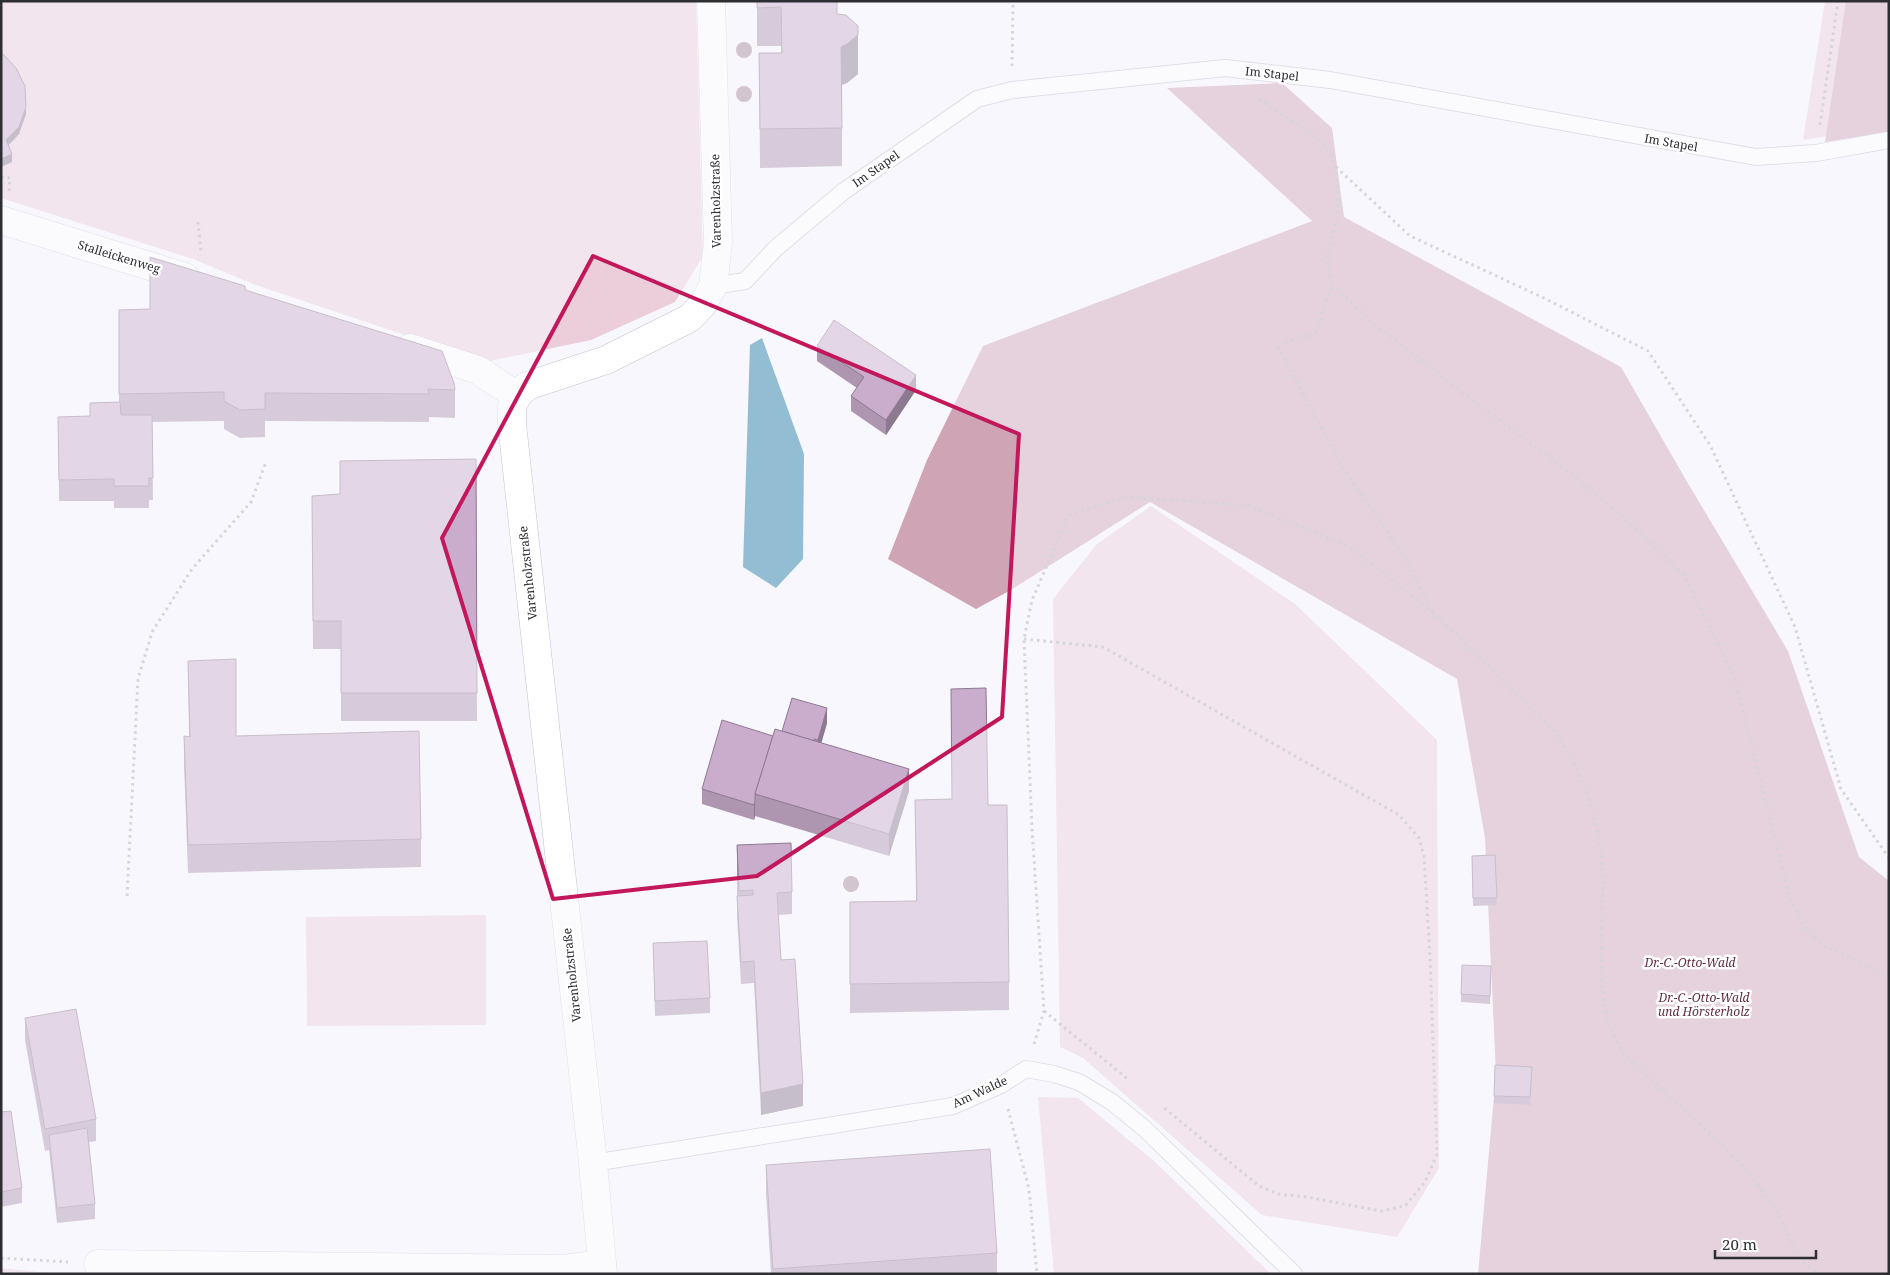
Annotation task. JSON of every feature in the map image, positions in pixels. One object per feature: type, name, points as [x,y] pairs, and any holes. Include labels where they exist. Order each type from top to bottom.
[{"type":"street","name":"Varenholzstraße","points":[[603,1269],[512,424],[512,407],[517,396],[528,386],[606,360],[690,318],[703,304],[713,286],[718,242],[712,1]]},
{"type":"street","name":"Stalleickenweg","points":[[1,220],[206,284]]},
{"type":"street","points":[[384,340],[478,370],[517,396]]},
{"type":"street","points":[[98,1264],[603,1269]]},
{"type":"lane","name":"Im Stapel","points":[[713,286],[745,281],[776,248],[844,191],[977,99],[1012,90],[1225,68],[1330,80],[1756,157],[1816,153],[1889,140]]},
{"type":"lane","name":"Am Walde","points":[[593,1163],[953,1106],[1001,1085],[1026,1069]]},
{"type":"lane","points":[[1026,1069],[1054,1074],[1080,1082],[1112,1102],[1145,1129],[1294,1274]]},
{"type":"path","points":[[1012,90],[1013,1]]},
{"type":"path","points":[[1816,153],[1838,1]]},
{"type":"path","points":[[1254,96],[1308,131],[1326,147],[1336,167],[1410,236],[1544,298],[1648,352],[1710,445],[1795,627],[1841,789],[1889,858]]},
{"type":"path","points":[[1336,167],[1338,213],[1327,257],[1332,284],[1315,334],[1276,345],[1343,468],[1405,558],[1434,613]]},
{"type":"path","points":[[1332,284],[1368,319],[1467,396],[1570,472],[1631,524],[1685,576],[1735,680],[1790,896],[1804,927],[1824,946],[1889,976]]},
{"type":"path","points":[[127,896],[138,679],[152,632],[192,569],[251,502],[266,462]]},
{"type":"path","points":[[1026,1069],[1044,1010],[1032,828],[1024,639],[1032,600],[1069,515],[1124,498],[1248,505],[1348,546],[1434,613],[1555,732],[1573,761],[1587,794],[1599,835],[1603,879],[1601,980],[1607,1020],[1623,1054],[1720,1143],[1750,1174],[1774,1207],[1802,1262],[1819,1274]]},
{"type":"path","points":[[1024,639],[1103,647],[1399,815],[1419,838],[1424,856],[1437,1154],[1426,1182],[1405,1206],[1381,1211],[1307,1197],[1278,1194],[1259,1186],[1159,1104]]},
{"type":"path","points":[[1044,1010],[1136,1085]]},
{"type":"path","points":[[1001,1085],[1029,1188],[1037,1274]]},
{"type":"path","points":[[1,1258],[98,1264]]},
{"type":"highlighted area","points":[[593,256],[1019,434],[1002,717],[757,876],[553,899],[442,538]]},
{"type":"shaded area","points":[[1,1],[696,1],[703,256],[675,302],[591,340],[485,362],[256,285],[193,259],[1,198]]},
{"type":"shaded area","points":[[1825,1],[1889,1],[1889,126],[1803,140]]},
{"type":"shaded area","points":[[1151,506],[1295,604],[1437,740],[1439,1168],[1397,1237],[1262,1215],[1083,1058],[1060,1047],[1053,599],[1097,544]]},
{"type":"shaded area","points":[[486,915],[486,1025],[307,1026],[306,917]]},
{"type":"shaded area","points":[[1038,1097],[1078,1098],[1154,1161],[1271,1274],[1054,1274]]},
{"type":"shaded area","points":[[1,1268],[56,1274],[1,1274]]},
{"type":"green space","points":[[1846,1],[1889,1],[1889,132],[1825,142]]},
{"type":"green space","name":"Dr.-C.-Otto-Wald","points":[[1282,83],[1332,128],[1344,217],[1621,367],[1788,651],[1859,857],[1889,881],[1889,1274],[1478,1274],[1496,1074],[1485,838],[1457,679],[1150,502],[1011,590],[976,609],[888,559],[927,460],[983,346],[1312,221],[1167,88]]},
{"type":"water","points":[[762,338],[804,454],[803,559],[776,588],[743,567],[750,345]]},
{"type":"building","points":[[757,1],[837,1],[837,14],[846,15],[858,26],[858,35],[841,47],[842,128],[760,129],[759,53],[782,53],[781,7],[757,8]]},
{"type":"building","points":[[1,54],[16,68],[25,86],[26,107],[19,127],[6,140],[12,154],[1,159]]},
{"type":"building","points":[[150,257],[245,286],[245,290],[442,351],[455,390],[428,389],[429,394],[265,393],[265,409],[240,410],[224,401],[224,392],[119,394],[119,310],[150,309]]},
{"type":"building","points":[[834,320],[916,375],[886,420],[851,396],[864,377],[817,346]]},
{"type":"building","points":[[120,402],[121,415],[152,415],[153,478],[149,478],[149,486],[114,486],[114,479],[59,480],[58,417],[90,416],[90,403]]},
{"type":"building","points":[[476,459],[477,693],[341,693],[341,621],[313,621],[312,496],[340,494],[340,461]]},
{"type":"building","points":[[236,659],[236,736],[419,731],[421,839],[188,845],[184,736],[190,737],[188,661]]},
{"type":"building","points":[[986,688],[988,805],[1007,805],[1009,982],[850,984],[850,902],[917,901],[915,800],[952,799],[951,689]]},
{"type":"building","points":[[792,698],[827,708],[818,740],[814,739],[814,741],[782,731]]},
{"type":"building","points":[[722,720],[773,736],[755,794],[754,805],[702,789]]},
{"type":"building","points":[[775,729],[909,769],[889,834],[755,794]]},
{"type":"building","points":[[791,843],[792,892],[777,893],[781,960],[795,959],[803,1084],[761,1093],[754,961],[741,962],[737,896],[753,895],[753,890],[739,891],[737,845]]},
{"type":"building","points":[[1495,855],[1497,898],[1473,898],[1472,856]]},
{"type":"building","points":[[707,941],[710,998],[655,1001],[653,943]]},
{"type":"building","points":[[1462,965],[1491,966],[1490,996],[1461,994]]},
{"type":"building","points":[[76,1009],[96,1119],[45,1129],[25,1018]]},
{"type":"building","points":[[1495,1065],[1532,1067],[1530,1097],[1494,1096]]},
{"type":"building","points":[[11,1111],[22,1188],[1,1192],[1,1112]]},
{"type":"building","points":[[87,1128],[95,1204],[57,1208],[49,1135]]},
{"type":"building","points":[[990,1149],[997,1253],[773,1269],[766,1165]]},
{"type":"park label","name":"Dr.-C.-Otto-Wald und Hörsterholz","points":[[1704,1005]]}]
